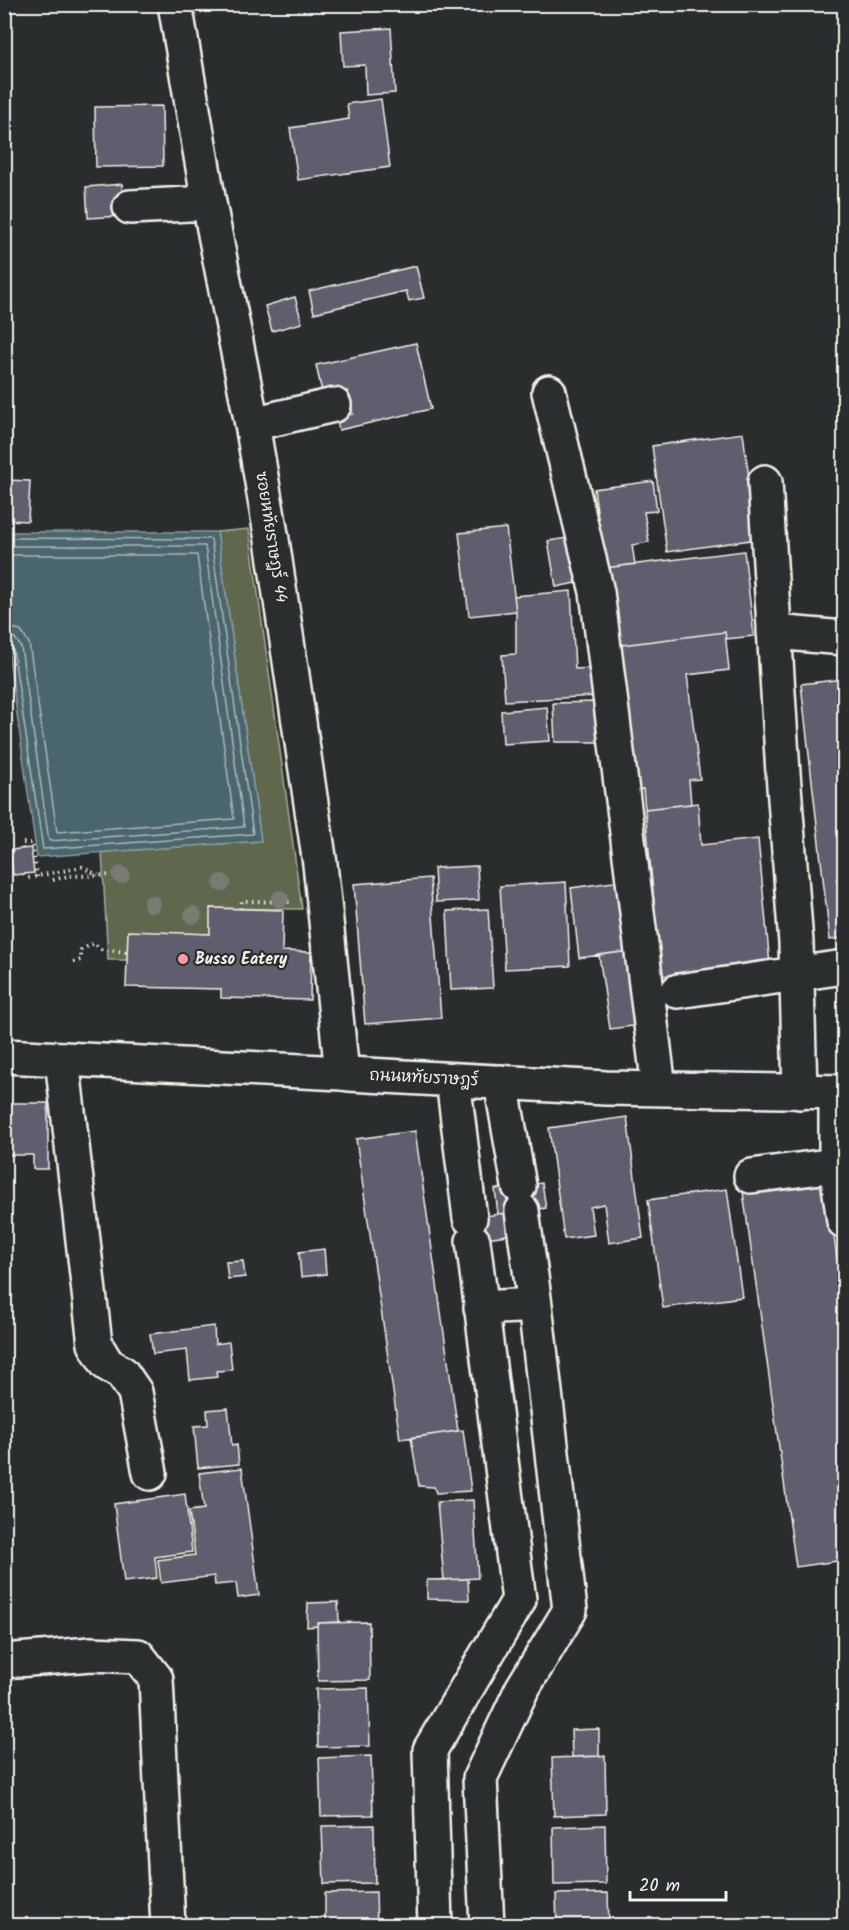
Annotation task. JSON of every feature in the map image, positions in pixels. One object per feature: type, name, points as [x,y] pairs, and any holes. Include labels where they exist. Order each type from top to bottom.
[{"type":"street","name":"ซอยหทัยราษฎร์ 44","points":[[175,4],[209,203],[252,424],[275,563],[320,864],[342,1072]]},
{"type":"street","points":[[130,207],[209,203]]},
{"type":"street","points":[[549,392],[597,591],[659,1088]]},
{"type":"street","points":[[252,424],[334,405]]},
{"type":"street","points":[[765,482],[797,973],[800,1092]]},
{"type":"street","points":[[774,632],[844,638]]},
{"type":"street","points":[[678,992],[844,967]]},
{"type":"street","name":"ถนนหทัยราษฎร์","points":[[4,1056],[342,1072],[606,1088],[840,1093]]},
{"type":"street","points":[[62,1059],[94,1344],[107,1364],[122,1373],[135,1392],[150,1473]]},
{"type":"street","points":[[435,1926],[429,1750],[519,1600],[453,1080]]},
{"type":"street","points":[[487,1926],[480,1778],[522,1689],[570,1610],[535,1305],[501,1082]]},
{"type":"street","points":[[840,1093],[840,1165],[844,1221]]},
{"type":"street","points":[[751,1176],[840,1165]]},
{"type":"street","points":[[481,1308],[535,1305]]},
{"type":"street","points":[[4,1661],[91,1654],[138,1656],[156,1679],[168,1926]]},
{"type":"street","points":[[479,1668],[522,1689]]},
{"type":"path","points":[[23,849],[23,843],[32,843],[37,877]]},
{"type":"path","points":[[24,874],[28,878],[37,877],[82,867],[98,875]]},
{"type":"path","points":[[54,880],[68,876],[121,874]]},
{"type":"path","points":[[241,909],[242,901],[324,902]]},
{"type":"path","points":[[73,962],[81,960],[81,950],[94,943],[101,949],[127,952]]},
{"type":"green space","points":[[249,529],[302,909],[211,908],[210,934],[128,932],[127,960],[108,960],[102,852],[261,841],[217,532]]},
{"type":"water","points":[[5,532],[217,532],[261,841],[37,857],[5,629]]},
{"type":"building","points":[[391,28],[395,93],[366,95],[365,65],[343,66],[341,31]]},
{"type":"building","points":[[381,99],[390,167],[298,180],[290,128],[349,119],[347,104]]},
{"type":"building","points":[[162,106],[163,166],[96,167],[95,107]]},
{"type":"building","points":[[122,184],[124,216],[88,218],[86,187]]},
{"type":"building","points":[[416,266],[424,298],[409,301],[406,291],[314,313],[309,291]]},
{"type":"building","points":[[295,297],[302,323],[272,331],[265,306]]},
{"type":"building","points":[[416,343],[431,409],[339,430],[336,417],[353,414],[348,391],[323,396],[316,365]]},
{"type":"building","points":[[743,433],[757,539],[667,552],[652,446]]},
{"type":"building","points":[[4,480],[30,481],[28,521],[4,520]]},
{"type":"building","points":[[653,481],[657,511],[644,512],[649,542],[632,545],[635,564],[605,568],[594,489]]},
{"type":"building","points":[[506,528],[516,611],[469,616],[459,533]]},
{"type":"building","points":[[573,537],[581,582],[556,587],[548,541]]},
{"type":"building","points":[[744,551],[754,636],[726,639],[725,632],[614,646],[605,568]]},
{"type":"building","points":[[571,591],[575,669],[596,668],[597,696],[505,701],[502,655],[516,654],[514,596]]},
{"type":"building","points":[[725,632],[729,670],[687,675],[700,779],[689,780],[691,804],[645,809],[643,789],[632,791],[614,646]]},
{"type":"building","points":[[844,679],[844,938],[830,940],[801,684]]},
{"type":"building","points":[[598,702],[598,742],[555,742],[553,703]]},
{"type":"building","points":[[547,707],[550,741],[503,744],[501,711]]},
{"type":"building","points":[[698,803],[701,845],[758,839],[770,965],[661,976],[645,809]]},
{"type":"building","points":[[31,848],[34,873],[13,875],[10,850]]},
{"type":"building","points":[[477,866],[479,900],[436,902],[434,868]]},
{"type":"building","points":[[430,878],[441,1018],[365,1024],[354,884]]},
{"type":"building","points":[[620,881],[629,951],[579,958],[571,888]]},
{"type":"building","points":[[566,882],[570,966],[505,969],[500,886]]},
{"type":"building","points":[[210,908],[283,910],[282,951],[311,952],[310,1000],[221,998],[221,989],[126,987],[128,931],[210,934]]},
{"type":"building","points":[[488,909],[493,988],[451,990],[447,911]]},
{"type":"building","points":[[629,951],[640,1025],[610,1029],[599,955]]},
{"type":"building","points":[[4,1103],[48,1103],[48,1169],[33,1169],[33,1155],[4,1155]]},
{"type":"building","points":[[627,1117],[643,1238],[609,1243],[604,1204],[590,1207],[594,1235],[564,1239],[549,1128]]},
{"type":"building","points":[[415,1131],[458,1431],[400,1439],[356,1139]]},
{"type":"building","points":[[826,1179],[844,1309],[844,1560],[796,1567],[743,1192]]},
{"type":"building","points":[[542,1183],[546,1208],[498,1214],[495,1189]]},
{"type":"building","points":[[727,1189],[742,1297],[663,1308],[648,1200]]},
{"type":"building","points":[[510,1212],[514,1234],[458,1242],[455,1221]]},
{"type":"building","points":[[324,1249],[326,1274],[301,1277],[299,1252]]},
{"type":"building","points":[[243,1261],[245,1277],[228,1279],[226,1262]]},
{"type":"building","points":[[214,1326],[215,1344],[229,1342],[232,1370],[216,1371],[217,1377],[190,1380],[187,1350],[153,1354],[150,1334]]},
{"type":"building","points":[[228,1408],[232,1446],[237,1445],[239,1464],[198,1468],[194,1426],[208,1425],[207,1410]]},
{"type":"building","points":[[463,1430],[471,1491],[436,1493],[434,1487],[419,1486],[411,1438]]},
{"type":"building","points":[[242,1468],[259,1595],[238,1598],[236,1583],[215,1585],[214,1576],[161,1583],[158,1560],[195,1555],[189,1511],[204,1509],[199,1473]]},
{"type":"building","points":[[185,1494],[192,1552],[155,1557],[157,1578],[124,1582],[114,1504]]},
{"type":"building","points":[[473,1500],[478,1578],[444,1580],[437,1502]]},
{"type":"building","points":[[468,1579],[469,1600],[427,1599],[427,1580]]},
{"type":"building","points":[[338,1602],[339,1622],[317,1623],[317,1626],[307,1627],[308,1603]]},
{"type":"building","points":[[369,1622],[370,1680],[318,1681],[317,1623]]},
{"type":"building","points":[[368,1688],[370,1746],[318,1747],[316,1689]]},
{"type":"building","points":[[599,1729],[599,1756],[572,1757],[571,1730]]},
{"type":"building","points":[[371,1756],[373,1815],[321,1816],[319,1758]]},
{"type":"building","points":[[605,1756],[606,1814],[554,1816],[552,1758]]},
{"type":"building","points":[[374,1825],[375,1883],[324,1884],[322,1826]]},
{"type":"building","points":[[605,1825],[606,1884],[554,1885],[553,1827]]},
{"type":"building","points":[[376,1892],[377,1926],[325,1926],[325,1893]]},
{"type":"building","points":[[608,1893],[609,1926],[557,1926],[556,1894]]},
{"type":"place","name":"Busso Eatery","points":[[183,959]]}]
